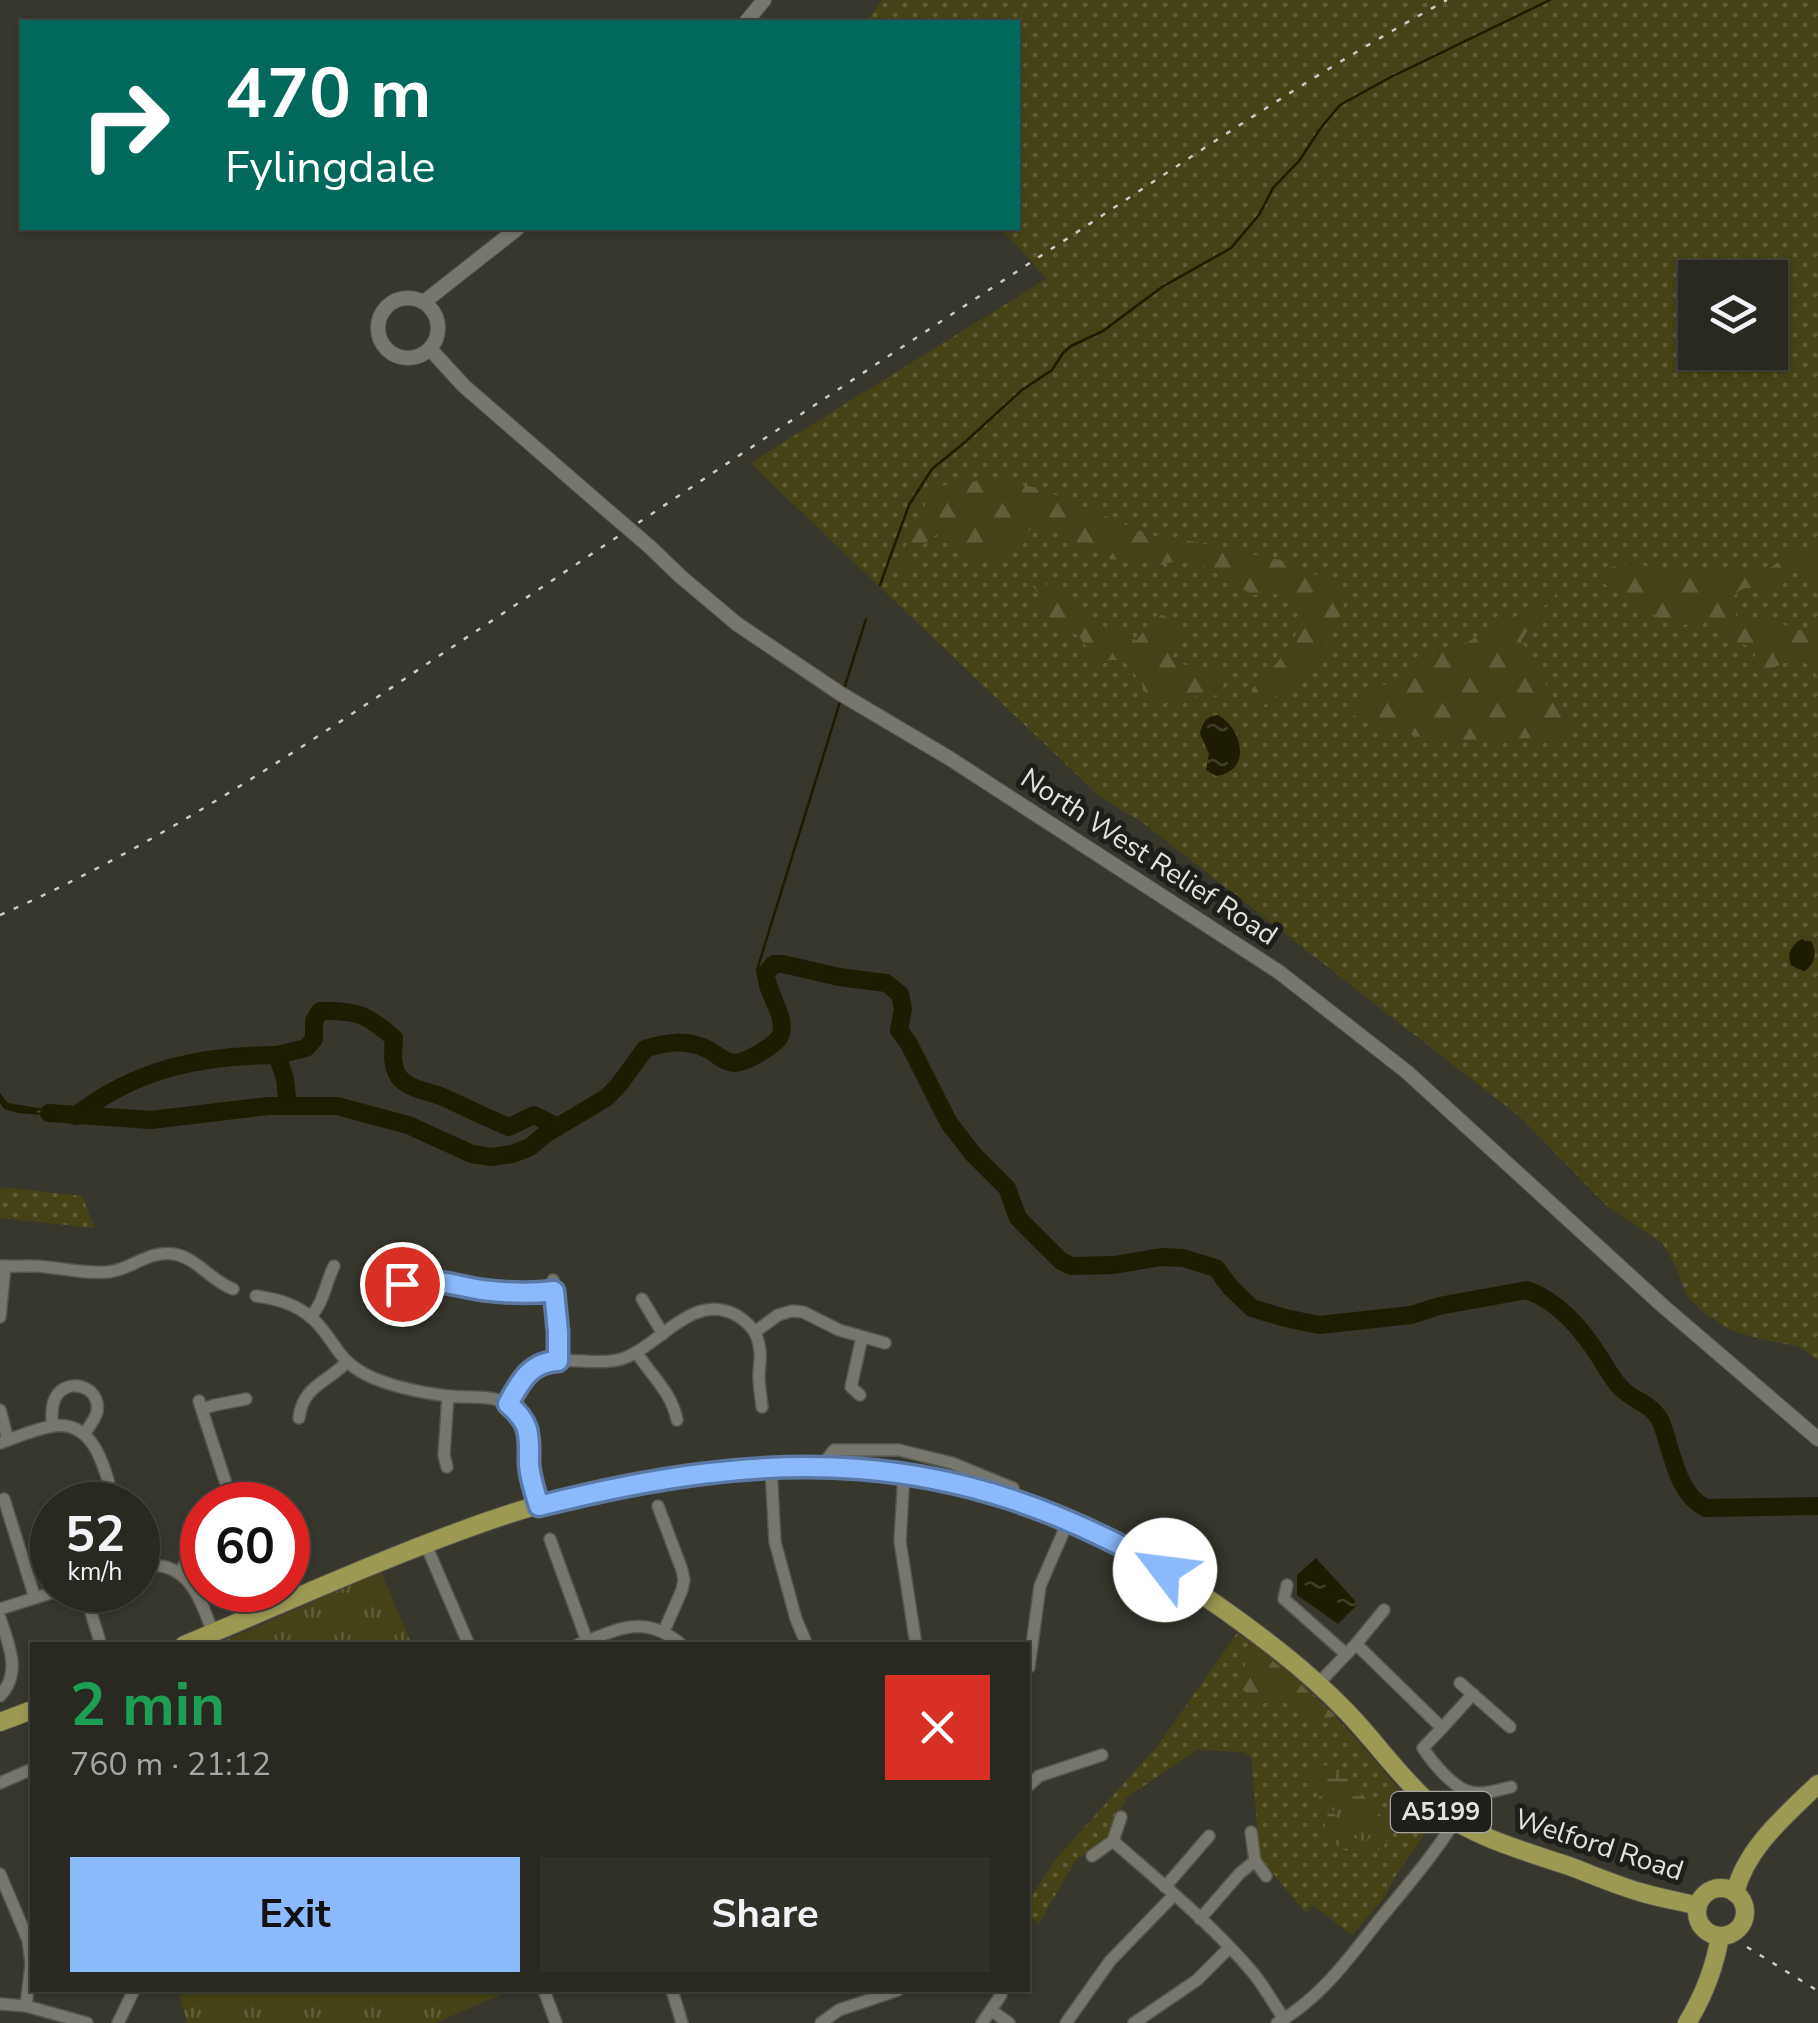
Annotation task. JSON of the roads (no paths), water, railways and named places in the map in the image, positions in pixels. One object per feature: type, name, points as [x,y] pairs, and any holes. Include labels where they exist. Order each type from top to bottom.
[{"type":"main road","name":"Welford Road","points":[[191,1642],[489,1521],[646,1481],[771,1467],[950,1472],[1070,1520],[1165,1570],[1251,1630],[1318,1684],[1427,1801],[1455,1820],[1504,1844],[1639,1892],[1698,1906]]},
{"type":"main road","points":[[0,1722],[30,1711]]},
{"type":"main road","points":[[1733,1885],[1744,1907],[1744,1919],[1734,1932],[1712,1934],[1702,1928],[1698,1906],[1708,1892],[1733,1885],[1776,1824],[1818,1784]]},
{"type":"main road","points":[[1688,2023],[1718,1951],[1720,1936]]},
{"type":"street","points":[[748,20],[764,0]]},
{"type":"street","points":[[424,302],[515,230]]},
{"type":"street","points":[[407,298],[424,302],[434,310],[438,330],[430,349],[422,355],[403,358],[386,349],[378,331],[389,305],[407,298]]},
{"type":"street","name":"North West Relief Road","points":[[430,349],[464,386],[680,576],[752,634],[1279,972],[1407,1072],[1663,1306],[1818,1439]]},
{"type":"street","points":[[0,1317],[2,1266],[114,1272],[146,1256],[173,1254],[189,1259],[217,1282],[233,1289]]},
{"type":"street","points":[[310,1317],[321,1303],[334,1266]]},
{"type":"street","points":[[402,1284],[429,1280],[522,1294],[554,1286],[558,1361]]},
{"type":"street","points":[[256,1296],[285,1302],[310,1317],[347,1362],[382,1381],[448,1396],[489,1397],[508,1404],[518,1412],[529,1433],[530,1470],[539,1506]]},
{"type":"street","points":[[642,1299],[664,1334]]},
{"type":"street","points":[[508,1404],[529,1371],[541,1364],[618,1360],[692,1314],[709,1310],[736,1314],[755,1332],[761,1354],[762,1407]]},
{"type":"street","points":[[755,1332],[778,1315],[792,1311],[886,1343]]},
{"type":"street","points":[[860,1396],[851,1387],[862,1337]]},
{"type":"street","points":[[636,1352],[670,1396],[677,1420]]},
{"type":"street","points":[[298,1418],[308,1392],[347,1362]]},
{"type":"street","points":[[52,1426],[56,1396],[66,1387],[82,1386],[91,1392],[97,1406],[84,1434]]},
{"type":"street","points":[[447,1467],[444,1455],[448,1396]]},
{"type":"street","points":[[225,1482],[200,1405],[246,1400]]},
{"type":"street","points":[[0,1410],[4,1442],[52,1426],[84,1434],[98,1453],[108,1482]]},
{"type":"street","name":"Welford Road","points":[[822,1466],[834,1450],[899,1450],[950,1472],[1013,1488]]},
{"type":"street","points":[[771,1467],[775,1542],[806,1642]]},
{"type":"street","points":[[904,1473],[900,1541],[916,1642]]},
{"type":"street","points":[[4,1499],[30,1582]]},
{"type":"street","points":[[658,1506],[684,1580],[664,1631]]},
{"type":"street","points":[[1030,1660],[1040,1586],[1070,1520]]},
{"type":"street","points":[[550,1539],[582,1642]]},
{"type":"street","points":[[426,1545],[468,1642]]},
{"type":"street","points":[[160,1566],[179,1573],[196,1591],[213,1633]]},
{"type":"street","points":[[1288,1585],[1284,1599],[1442,1728]]},
{"type":"street","points":[[0,1609],[30,1600]]},
{"type":"street","points":[[1318,1684],[1384,1610]]},
{"type":"street","points":[[91,1612],[100,1642]]},
{"type":"street","points":[[0,1618],[13,1664],[12,1678],[0,1696]]},
{"type":"street","points":[[585,1642],[633,1626],[664,1631],[678,1642]]},
{"type":"street","points":[[1460,1683],[1510,1727]]},
{"type":"street","points":[[1472,1694],[1423,1748],[1436,1767],[1463,1790],[1484,1793],[1511,1787]]},
{"type":"street","points":[[1030,1784],[1039,1776],[1102,1755]]},
{"type":"street","points":[[0,1783],[30,1771]]},
{"type":"street","points":[[1092,1856],[1113,1842],[1121,1817]]},
{"type":"street","points":[[1113,1842],[1229,1948],[1261,1983],[1280,2021],[1311,2000],[1341,1968],[1455,1820]]},
{"type":"street","points":[[1251,1832],[1255,1861],[1266,1876]]},
{"type":"street","points":[[1066,2023],[1209,1836]]},
{"type":"street","points":[[1200,1918],[1255,1861]]},
{"type":"street","points":[[0,1874],[28,1940],[30,1956]]},
{"type":"street","points":[[1134,2023],[1197,1980],[1229,1948]]},
{"type":"street","points":[[26,2006],[30,1972]]},
{"type":"street","points":[[118,2023],[133,1992]]},
{"type":"street","points":[[545,1992],[556,2023]]},
{"type":"street","points":[[673,1992],[682,2023]]},
{"type":"street","points":[[821,2023],[839,2010],[880,1993]]},
{"type":"street","points":[[982,2023],[1002,1995]]},
{"type":"street","points":[[0,2004],[26,2006],[87,2023]]},
{"type":"street","points":[[992,2011],[1009,2023]]},
{"type":"water","points":[[1218,715],[1233,729],[1240,748],[1235,766],[1216,776],[1206,770],[1209,754],[1200,734],[1205,721]]},
{"type":"water","points":[[1802,939],[1811,941],[1815,954],[1803,972],[1791,965],[1789,957]]},
{"type":"water","points":[[0,1093],[8,1103],[76,1110],[67,1117],[18,1113],[4,1109]]},
{"type":"water","points":[[1316,1558],[1358,1604],[1338,1624],[1297,1595],[1297,1575]]},
{"type":"waterway","points":[[880,585],[909,505],[932,469],[1022,390],[1052,370],[1071,346],[1103,331],[1162,287],[1231,248],[1340,105],[1550,0]]},
{"type":"waterway","points":[[844,689],[866,619]]},
{"type":"waterway","points":[[766,985],[757,970],[840,702]]},
{"type":"waterway","points":[[49,1113],[151,1120],[268,1106],[337,1106],[408,1125],[472,1154],[512,1154],[530,1147],[606,1098],[645,1049],[668,1043],[691,1044],[735,1063],[768,1048],[779,1038],[782,1026],[767,981],[766,973],[774,964],[886,983],[900,994],[903,1009],[899,1030],[949,1123],[1007,1188],[1018,1218],[1061,1261],[1072,1266],[1114,1265],[1161,1257],[1183,1258],[1216,1268],[1252,1308],[1319,1325],[1411,1315],[1527,1290],[1568,1317],[1618,1384],[1657,1416],[1681,1482],[1696,1501],[1706,1508],[1818,1506]]},
{"type":"waterway","points":[[277,1055],[306,1048],[314,1039],[314,1021],[320,1011],[352,1013],[368,1019],[394,1038],[395,1068],[408,1085],[509,1127],[534,1115],[558,1127]]},
{"type":"waterway","points":[[75,1116],[145,1076],[195,1062],[249,1056],[277,1055],[288,1106]]},
{"type":"railway","points":[[0,915],[127,852],[250,780],[1241,124],[1447,0]]},
{"type":"railway","points":[[1747,1947],[1818,1991]]}]
